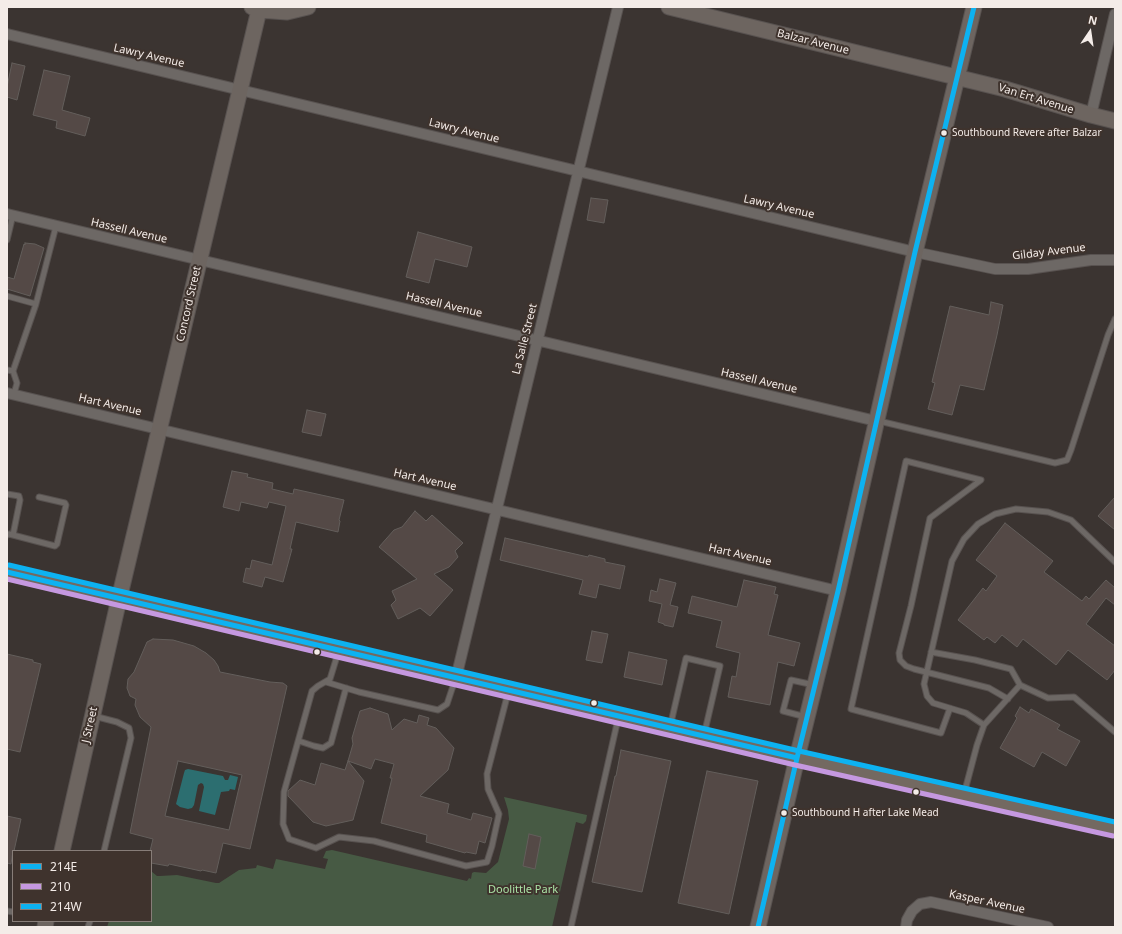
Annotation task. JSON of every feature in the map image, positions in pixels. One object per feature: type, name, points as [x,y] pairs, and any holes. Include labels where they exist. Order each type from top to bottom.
[{"type":"main road","points":[[7,572],[797,758],[1115,828]]},
{"type":"street","points":[[256,8],[287,12],[308,7]]},
{"type":"street","name":"La Salle Street","points":[[456,678],[618,7]]},
{"type":"street","name":"Balzar Avenue","points":[[669,7],[956,77]]},
{"type":"street","points":[[758,927],[838,590],[956,77],[974,7]]},
{"type":"street","name":"Concord Street","points":[[119,598],[240,90],[256,8]]},
{"type":"street","points":[[1091,116],[1115,14]]},
{"type":"street","name":"Lawry Avenue","points":[[7,34],[915,252]]},
{"type":"street","name":"Van Ert Avenue","points":[[956,77],[1005,89],[1091,116],[1115,121]]},
{"type":"street","name":"Hassell Avenue","points":[[10,214],[876,421]]},
{"type":"street","name":"Gilday Avenue","points":[[915,252],[995,269],[1028,269],[1091,260],[1115,260]]},
{"type":"street","name":"Hart Avenue","points":[[10,393],[838,590]]},
{"type":"street","name":"J Street","points":[[62,850],[119,598]]},
{"type":"street","name":"Kasper Avenue","points":[[906,927],[907,920],[912,911],[920,904],[931,902],[1047,927]]},
{"type":"lane","points":[[7,240],[10,214]]},
{"type":"lane","points":[[10,393],[17,383],[14,371],[36,304],[56,226]]},
{"type":"lane","points":[[7,296],[36,304]]},
{"type":"lane","points":[[876,421],[1056,463],[1067,460],[1108,335],[1115,320]]},
{"type":"lane","points":[[7,370],[14,371]]},
{"type":"lane","points":[[950,708],[941,733],[851,709],[906,461],[981,480],[930,518],[911,606],[899,652],[900,660],[906,666],[926,673],[989,688],[1008,698]]},
{"type":"lane","points":[[7,494],[18,496],[20,500],[10,535],[56,546],[66,505],[64,503],[39,497]]},
{"type":"lane","points":[[984,725],[966,713],[933,703],[927,696],[924,684],[952,561],[964,539],[978,524],[995,514],[1016,509],[1048,512],[1071,520],[1115,562]]},
{"type":"lane","points":[[339,650],[330,679],[312,691],[284,792],[283,824],[289,839],[316,848],[339,837],[353,838],[374,841],[466,866],[487,862],[499,814],[488,789],[487,774],[508,690]]},
{"type":"lane","points":[[931,652],[975,660],[1011,669],[1020,685],[1048,698],[1074,697],[1115,732]]},
{"type":"lane","points":[[669,728],[686,658],[700,661],[720,666],[704,736]]},
{"type":"lane","points":[[326,682],[359,692],[438,710],[447,704],[456,678]]},
{"type":"lane","points":[[807,717],[783,711],[791,680],[815,685]]},
{"type":"lane","points":[[963,795],[984,725],[1020,685]]},
{"type":"lane","points":[[299,741],[323,748],[331,743],[346,688]]},
{"type":"lane","points":[[92,716],[117,722],[129,728],[131,738],[104,850]]},
{"type":"lane","points":[[571,927],[619,716]]},
{"type":"green space","name":"Doolittle Park","points":[[504,797],[587,815],[586,821],[583,824],[576,822],[552,927],[107,927],[109,922],[152,922],[152,872],[157,876],[177,875],[219,883],[239,870],[256,868],[257,865],[273,869],[276,859],[325,869],[328,859],[323,858],[326,851],[332,850],[467,881],[469,878],[471,879],[472,873],[486,873],[498,862],[509,819]]},
{"type":"water","points":[[188,769],[223,776],[225,780],[228,780],[230,775],[238,777],[235,790],[230,789],[229,791],[221,792],[215,815],[199,811],[204,787],[201,783],[198,785],[192,808],[188,809],[180,807],[176,804],[185,770]]},
{"type":"building","points":[[12,63],[25,66],[17,100],[7,97],[7,87]]},
{"type":"building","points":[[44,70],[70,76],[62,110],[90,118],[85,136],[56,128],[57,121],[33,115]]},
{"type":"building","points":[[591,198],[608,200],[604,223],[587,220]]},
{"type":"building","points":[[418,232],[472,247],[467,267],[435,259],[429,283],[406,277]]},
{"type":"building","points":[[25,243],[35,244],[44,248],[30,296],[7,289],[7,277],[14,279]]},
{"type":"building","points":[[991,302],[1003,305],[984,390],[960,385],[952,415],[928,409],[935,383],[932,382],[950,306],[989,315]]},
{"type":"building","points":[[307,410],[326,414],[321,436],[302,432]]},
{"type":"building","points":[[232,471],[248,474],[247,477],[273,483],[272,489],[293,494],[294,489],[344,500],[339,520],[338,532],[296,522],[290,549],[292,549],[283,582],[265,577],[262,587],[243,582],[246,568],[250,569],[252,560],[272,565],[286,506],[269,502],[267,508],[241,502],[239,511],[223,507]]},
{"type":"building","points":[[1115,497],[1115,530],[1098,516]]},
{"type":"building","points":[[415,511],[426,521],[432,515],[463,543],[455,551],[458,557],[449,567],[434,574],[453,590],[430,616],[420,608],[398,619],[391,605],[396,600],[392,591],[417,579],[379,547],[394,530],[402,527]]},
{"type":"building","points":[[1005,523],[1053,561],[1044,572],[1082,601],[1086,596],[1089,599],[1106,580],[1115,588],[1115,605],[1106,598],[1086,624],[1115,646],[1115,670],[1107,680],[1068,650],[1056,665],[1023,639],[1017,647],[1002,635],[995,643],[987,637],[984,640],[958,620],[983,588],[986,591],[997,576],[976,560]]},
{"type":"building","points":[[505,538],[588,557],[589,555],[605,559],[605,562],[625,566],[620,589],[599,584],[596,598],[579,594],[583,580],[500,560]]},
{"type":"building","points":[[660,579],[676,583],[670,605],[678,607],[673,627],[658,622],[662,604],[649,601],[651,590],[657,592]]},
{"type":"building","points":[[744,580],[776,587],[774,594],[778,595],[768,635],[800,643],[794,666],[778,662],[770,705],[728,697],[732,676],[736,677],[740,653],[716,647],[722,621],[688,613],[692,596],[737,607]]},
{"type":"building","points":[[592,631],[608,634],[602,663],[586,660]]},
{"type":"building","points":[[153,639],[173,640],[194,646],[206,653],[214,660],[220,672],[270,682],[283,683],[287,686],[250,849],[223,843],[216,873],[169,864],[168,866],[152,863],[152,850],[150,850],[153,839],[130,833],[151,727],[140,717],[135,705],[136,699],[130,696],[127,688],[128,679],[134,672],[147,642]],"holes":[[[178,761],[242,775],[229,830],[165,816]]]},
{"type":"building","points":[[629,652],[667,660],[662,685],[624,677]]},
{"type":"building","points":[[7,654],[33,660],[33,662],[41,664],[20,752],[7,749]]},
{"type":"building","points":[[1020,707],[1029,713],[1031,709],[1060,725],[1057,729],[1080,741],[1066,766],[1042,752],[1034,767],[1000,748],[1017,718],[1015,716]]},
{"type":"building","points":[[370,708],[388,714],[392,730],[404,719],[417,723],[419,715],[429,718],[427,725],[436,728],[454,748],[448,770],[420,796],[449,804],[447,813],[471,820],[473,813],[492,818],[485,843],[479,841],[476,854],[465,853],[426,842],[427,835],[381,823],[394,764],[375,759],[371,769],[348,761],[353,744],[352,738],[360,711]]},
{"type":"building","points":[[621,750],[671,761],[642,892],[592,882]]},
{"type":"building","points":[[348,761],[364,781],[353,820],[326,826],[313,822],[288,796],[288,791],[300,780],[315,785],[321,763],[345,770]]},
{"type":"building","points":[[707,771],[758,781],[729,914],[678,903]]},
{"type":"building","points":[[7,816],[21,819],[14,850],[12,850],[11,864],[7,863]]},
{"type":"building","points":[[529,834],[541,837],[535,869],[523,866]]},
{"type":"transit line","name":"214E","points":[[758,927],[797,758],[838,591],[915,252],[974,7]]},
{"type":"transit line","name":"214W","points":[[9,565],[799,751],[1115,822]]},
{"type":"transit line","name":"214E","points":[[7,572],[797,758]]},
{"type":"transit line","name":"210","points":[[7,579],[795,765],[1113,836]]},
{"type":"place","name":"Southbound Revere after Balzar","points":[[944,133]]},
{"type":"place","name":"Southbound H after Lake Mead","points":[[784,813]]}]
